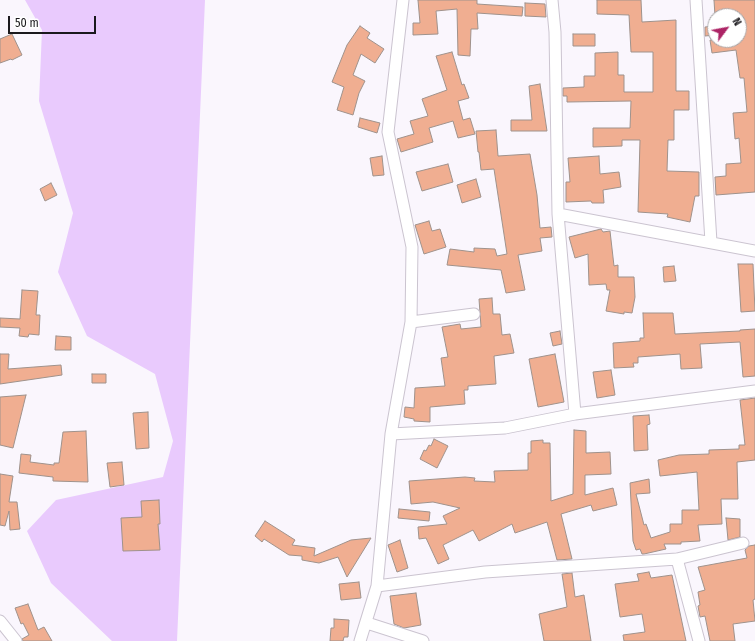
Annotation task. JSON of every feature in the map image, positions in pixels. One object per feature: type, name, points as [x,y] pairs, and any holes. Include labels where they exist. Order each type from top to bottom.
[{"type":"street","points":[[360,641],[367,623],[377,586],[391,434],[411,322],[412,247],[388,132],[403,0]]},
{"type":"street","points":[[552,0],[555,32],[558,214],[575,414]]},
{"type":"street","points":[[696,0],[710,242]]},
{"type":"street","points":[[558,214],[755,251]]},
{"type":"street","points":[[411,322],[474,314]]},
{"type":"street","points":[[391,434],[505,428],[575,414],[755,391]]},
{"type":"street","points":[[377,586],[485,572],[677,559],[743,543]]},
{"type":"street","points":[[677,559],[699,641]]},
{"type":"street","points":[[0,621],[16,641]]},
{"type":"street","points":[[367,623],[423,641]]},
{"type":"shaded area","points":[[25,0],[205,0],[177,641],[112,641],[51,583],[27,531],[56,500],[163,477],[173,441],[155,374],[87,336],[58,272],[73,213],[39,101],[42,30]]},
{"type":"building","points":[[418,0],[477,0],[477,4],[523,7],[522,16],[477,13],[478,29],[471,29],[470,56],[458,55],[457,9],[436,11],[438,34],[413,35],[413,23],[420,23]]},
{"type":"building","points":[[597,0],[641,0],[642,22],[676,20],[676,91],[689,91],[689,110],[674,110],[674,140],[668,140],[667,171],[699,172],[699,196],[695,196],[690,222],[667,217],[668,214],[638,212],[640,140],[622,140],[622,146],[593,147],[593,128],[630,128],[631,101],[567,102],[567,96],[563,96],[563,88],[584,87],[584,76],[595,76],[595,53],[618,52],[618,75],[624,75],[624,92],[653,92],[653,52],[631,52],[629,15],[597,14]]},
{"type":"building","points":[[714,0],[755,0],[755,192],[716,195],[715,177],[726,176],[726,164],[741,163],[739,138],[735,139],[733,113],[747,112],[744,78],[740,78],[736,50],[712,53],[711,48],[747,48],[747,8],[714,8]]},
{"type":"building","points":[[525,3],[545,4],[546,17],[525,16]]},
{"type":"building","points":[[360,26],[370,33],[367,38],[384,49],[375,63],[361,54],[353,75],[365,81],[359,93],[353,115],[337,110],[344,87],[332,82],[347,45]]},
{"type":"building","points":[[705,27],[707,27],[707,36],[705,36]]},
{"type":"building","points":[[12,34],[22,55],[12,60],[11,59],[0,63],[0,39]]},
{"type":"building","points":[[573,34],[595,34],[595,46],[573,46]]},
{"type":"building","points":[[452,52],[462,85],[464,84],[469,98],[458,101],[463,120],[470,118],[475,134],[458,138],[453,121],[429,128],[433,142],[401,152],[397,139],[414,134],[410,121],[428,116],[422,99],[447,90],[436,56]]},
{"type":"building","points":[[540,84],[547,131],[511,131],[511,120],[532,120],[529,86]]},
{"type":"building","points":[[360,118],[380,123],[377,133],[358,127]]},
{"type":"building","points":[[496,130],[498,156],[530,154],[537,195],[540,228],[551,227],[552,237],[540,238],[542,251],[518,255],[525,290],[506,293],[501,270],[447,265],[450,249],[474,252],[474,248],[495,249],[497,256],[507,254],[494,169],[481,170],[476,131]]},
{"type":"building","points":[[382,156],[384,175],[373,176],[370,158]]},
{"type":"building","points":[[599,156],[600,174],[619,172],[621,187],[603,190],[604,203],[592,203],[591,201],[566,202],[566,182],[570,182],[568,158]]},
{"type":"building","points":[[448,164],[453,182],[422,191],[416,172]]},
{"type":"building","points":[[476,179],[481,197],[462,203],[457,185]]},
{"type":"building","points":[[51,183],[57,195],[45,201],[40,189]]},
{"type":"building","points":[[429,221],[432,231],[440,229],[446,247],[424,254],[415,225]]},
{"type":"building","points":[[601,229],[603,232],[610,231],[614,266],[618,265],[618,277],[634,277],[635,297],[632,313],[624,312],[624,314],[606,311],[610,290],[607,290],[606,284],[589,285],[588,254],[575,258],[569,237]]},
{"type":"building","points":[[738,264],[753,264],[755,311],[741,312]]},
{"type":"building","points":[[674,266],[676,281],[664,282],[663,267]]},
{"type":"building","points":[[22,290],[38,291],[36,315],[40,315],[39,335],[29,334],[28,337],[19,336],[20,328],[0,327],[0,318],[20,319]]},
{"type":"building","points":[[492,298],[493,314],[500,314],[502,335],[510,334],[514,353],[494,356],[496,384],[468,386],[468,390],[464,390],[465,404],[430,407],[430,422],[414,421],[414,419],[404,417],[405,407],[414,408],[415,388],[445,386],[441,358],[448,357],[442,327],[460,324],[461,329],[481,327],[479,299]]},
{"type":"building","points":[[643,313],[673,313],[675,334],[755,329],[755,376],[743,377],[740,342],[700,344],[702,368],[681,369],[680,354],[638,357],[638,363],[633,363],[634,367],[614,368],[613,343],[640,341],[640,338],[644,338]]},
{"type":"building","points":[[560,331],[562,344],[553,346],[550,333]]},
{"type":"building","points":[[56,336],[71,337],[71,350],[55,350]]},
{"type":"building","points":[[0,354],[9,354],[8,369],[61,365],[62,375],[0,384]]},
{"type":"building","points":[[555,354],[564,402],[538,407],[529,359]]},
{"type":"building","points":[[611,370],[615,395],[597,398],[593,372]]},
{"type":"building","points":[[92,374],[106,374],[106,383],[92,383]]},
{"type":"building","points":[[26,395],[13,448],[0,445],[0,397]]},
{"type":"building","points":[[755,398],[755,460],[737,462],[738,499],[721,499],[722,524],[698,525],[700,541],[681,542],[681,544],[664,544],[666,549],[644,554],[642,554],[640,549],[636,550],[633,541],[630,483],[649,479],[650,493],[636,494],[644,525],[646,524],[651,538],[670,532],[670,524],[682,524],[682,510],[699,510],[697,472],[660,476],[658,460],[679,455],[709,454],[709,450],[739,449],[739,445],[745,445],[740,400]]},
{"type":"building","points":[[148,412],[149,448],[136,449],[133,413]]},
{"type":"building","points":[[649,415],[650,424],[647,425],[648,450],[634,451],[633,416]]},
{"type":"building","points":[[574,430],[586,431],[586,453],[610,452],[611,474],[585,475],[585,495],[613,488],[617,505],[593,511],[591,505],[561,514],[572,559],[557,560],[547,522],[515,533],[512,524],[479,541],[473,530],[443,545],[449,559],[438,564],[426,538],[419,539],[418,527],[447,524],[443,516],[460,508],[433,502],[411,504],[409,481],[465,477],[475,478],[474,481],[495,482],[494,471],[528,470],[528,453],[531,453],[531,441],[543,440],[543,443],[550,443],[551,501],[573,494]]},
{"type":"building","points":[[86,431],[88,482],[53,481],[53,477],[19,473],[21,454],[31,455],[30,462],[54,465],[54,463],[59,463],[63,432]]},
{"type":"building","points":[[434,439],[448,446],[437,468],[420,459],[424,450],[426,451],[429,445],[431,446]]},
{"type":"building","points":[[122,462],[124,485],[110,487],[107,463]]},
{"type":"building","points":[[0,474],[13,476],[9,502],[17,502],[20,529],[10,530],[9,511],[5,526],[0,525]]},
{"type":"building","points":[[159,500],[160,524],[158,524],[160,550],[123,551],[121,518],[142,517],[141,501]]},
{"type":"building","points":[[399,509],[430,512],[429,521],[398,518]]},
{"type":"building","points":[[726,518],[740,519],[740,537],[728,540]]},
{"type":"building","points":[[265,521],[295,540],[292,545],[315,548],[314,556],[351,540],[371,538],[347,577],[338,557],[319,563],[302,560],[302,556],[289,555],[264,539],[262,542],[255,536]]},
{"type":"building","points":[[400,540],[408,568],[397,572],[388,545]]},
{"type":"building","points":[[755,545],[755,599],[753,600],[755,621],[733,624],[735,641],[710,641],[705,616],[700,617],[698,606],[700,605],[698,592],[705,590],[698,567],[747,558],[745,550],[749,546]]},
{"type":"building","points":[[649,572],[651,578],[672,575],[686,641],[624,641],[623,635],[645,632],[642,614],[620,617],[615,584],[639,581],[637,574]]},
{"type":"building","points":[[572,573],[575,597],[584,595],[591,641],[544,641],[539,614],[567,607],[562,574]]},
{"type":"building","points":[[359,582],[361,598],[341,600],[339,584]]},
{"type":"building","points":[[416,593],[421,625],[404,628],[394,624],[390,596]]},
{"type":"building","points":[[28,604],[38,630],[44,627],[52,641],[23,641],[22,639],[29,635],[23,623],[21,624],[15,608]]},
{"type":"building","points":[[334,619],[349,620],[348,637],[344,637],[343,641],[330,641],[331,628],[334,628]]}]
